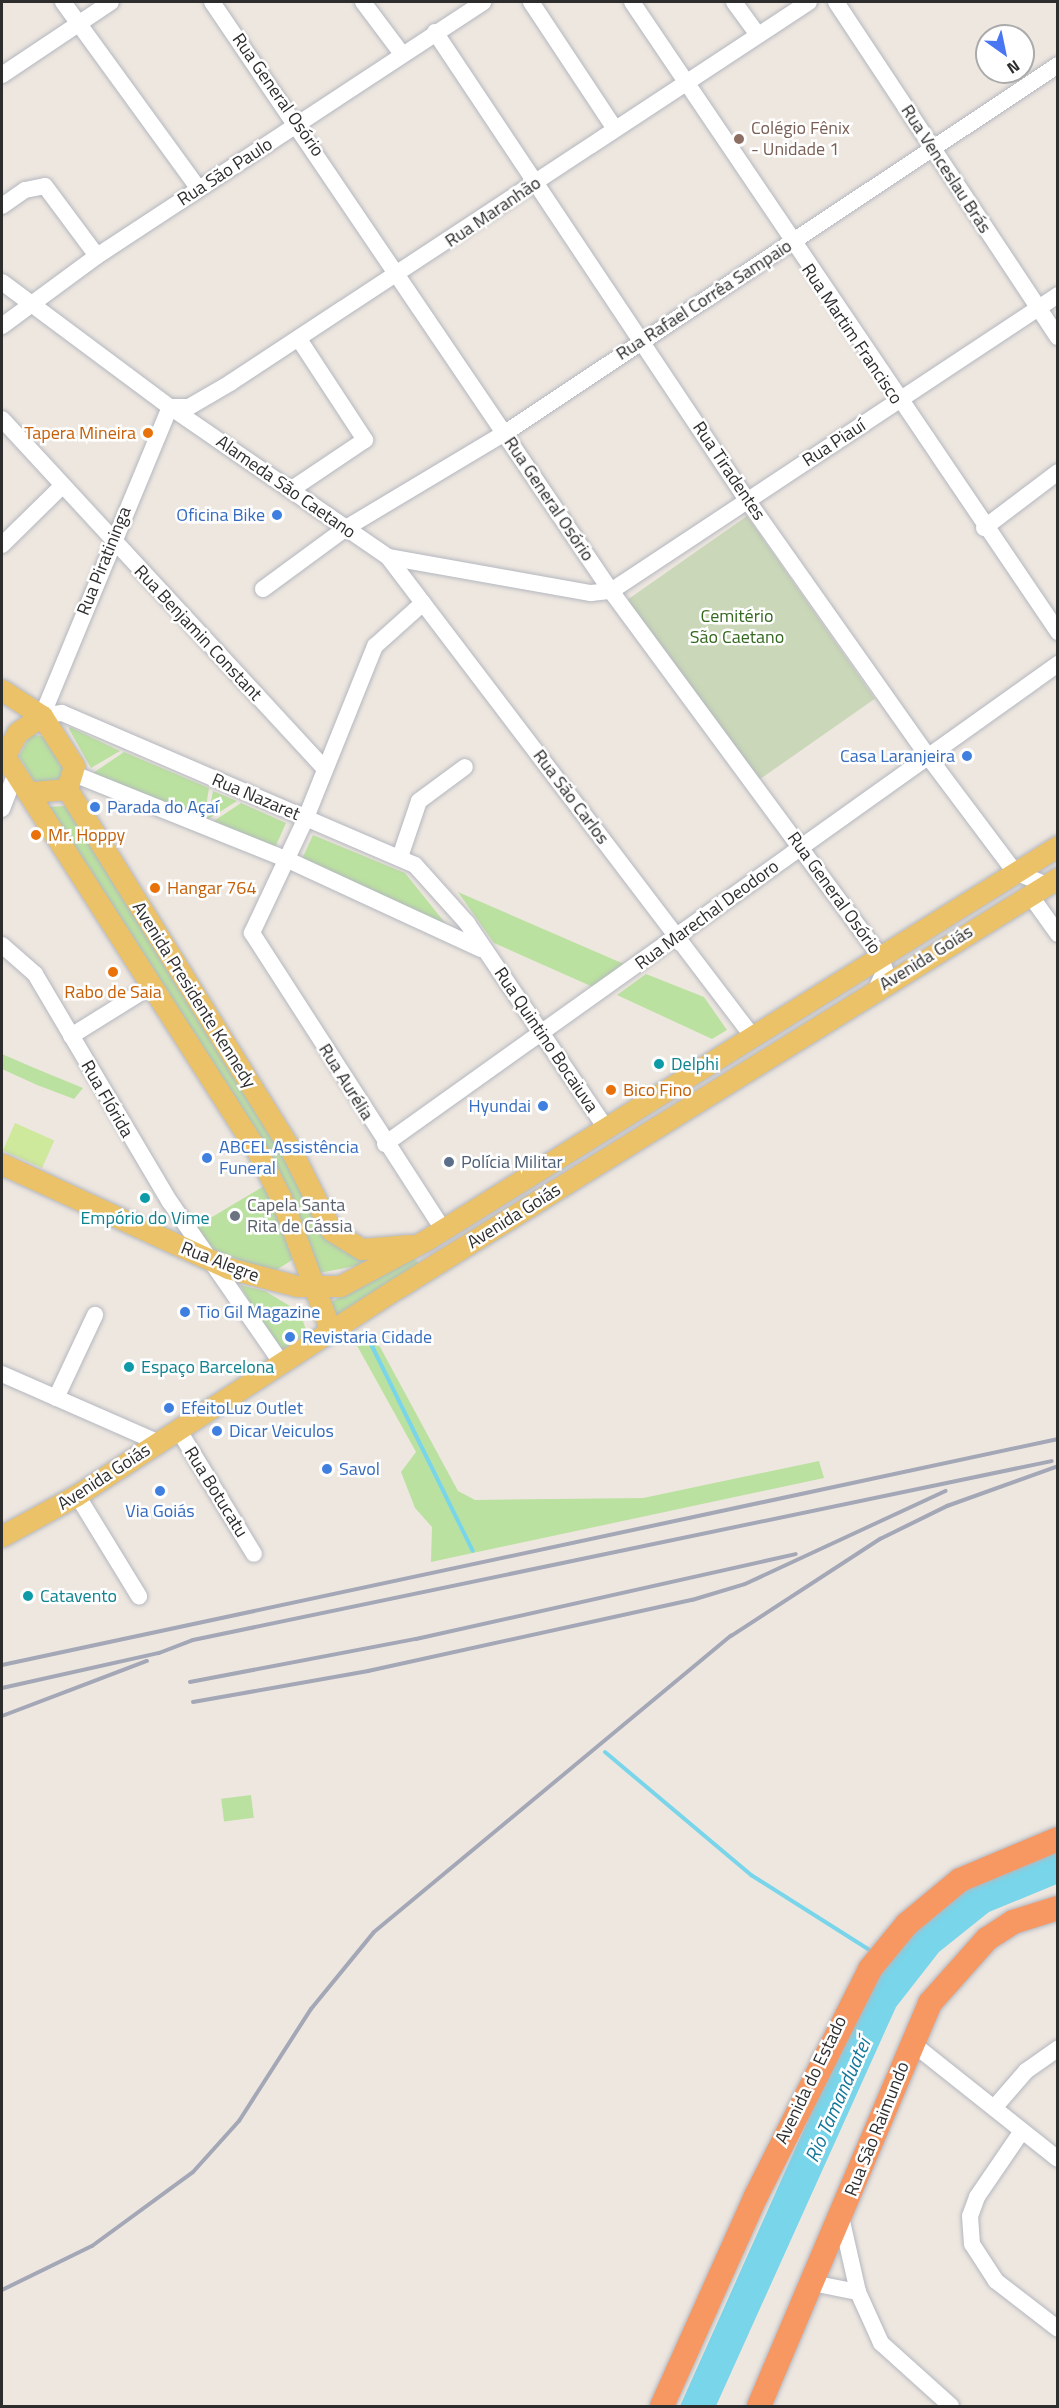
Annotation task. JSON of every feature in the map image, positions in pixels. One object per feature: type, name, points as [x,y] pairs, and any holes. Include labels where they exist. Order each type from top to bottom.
[{"type":"highway","name":"Avenida do Estado","points":[[662,2406],[771,2165],[870,1969],[907,1924],[960,1880],[1058,1839]]},
{"type":"highway","name":"Rua São Raimundo","points":[[759,2406],[930,2003],[967,1956],[1013,1922],[1058,1908]]},
{"type":"main road","name":"Avenida Presidente Kennedy","points":[[2,690],[42,716],[71,758],[71,781],[292,1152],[331,1230],[362,1249],[435,1234]]},
{"type":"main road","points":[[3,753],[18,732],[42,716]]},
{"type":"main road","name":"Avenida Presidente Kennedy","points":[[3,753],[32,792],[266,1167],[293,1228],[311,1288],[331,1332]]},
{"type":"main road","points":[[32,792],[71,781]]},
{"type":"main road","name":"Avenida Goiás","points":[[311,1288],[357,1280],[435,1234],[1058,846]]},
{"type":"main road","name":"Avenida Goiás","points":[[2,1536],[77,1495],[399,1287],[1045,886]]},
{"type":"main road","name":"Rua Alegre","points":[[2,1164],[207,1260],[311,1288]]},
{"type":"main road","points":[[399,1287],[449,1248],[435,1234]]},
{"type":"street","points":[[63,2],[199,189]]},
{"type":"street","points":[[2,75],[111,2]]},
{"type":"street","name":"Rua General Osório","points":[[212,2],[299,123],[610,591],[881,957],[885,970],[876,989]]},
{"type":"street","points":[[363,2],[402,54]]},
{"type":"street","name":"Rua São Paulo","points":[[2,326],[97,256],[483,2]]},
{"type":"street","points":[[531,2],[615,129]]},
{"type":"street","name":"Rua Martim Francisco","points":[[632,2],[897,402],[1058,632]]},
{"type":"street","points":[[734,2],[758,35]]},
{"type":"street","name":"Rua Maranhão","points":[[170,407],[189,407],[300,339],[810,2]]},
{"type":"street","name":"Rua Venceslau Brás","points":[[836,2],[1058,337]]},
{"type":"street","name":"Rua Tiradentes","points":[[435,32],[643,340],[747,500],[927,755],[1015,872]]},
{"type":"street","name":"Rua Rafael Corrêa Sampaio","points":[[263,589],[346,528],[505,433],[1058,65]]},
{"type":"street","points":[[2,206],[25,190],[45,186],[97,256]]},
{"type":"street","name":"Alameda São Caetano","points":[[2,282],[170,407],[388,557],[591,593],[610,591]]},
{"type":"street","name":"Rua Piauí","points":[[610,591],[1058,295]]},
{"type":"street","points":[[292,489],[365,440],[300,339]]},
{"type":"street","name":"Rua Piratininga","points":[[42,716],[111,541],[170,407]]},
{"type":"street","name":"Rua Benjamin Constant","points":[[2,418],[111,541],[323,767]]},
{"type":"street","points":[[984,528],[1058,472]]},
{"type":"street","points":[[2,544],[62,486]]},
{"type":"street","name":"Rua São Carlos","points":[[388,557],[753,1037]]},
{"type":"street","points":[[288,860],[306,818],[323,767],[375,646],[423,603]]},
{"type":"street","name":"Rua Marechal Deodoro","points":[[385,1144],[543,1035],[800,846],[1058,664]]},
{"type":"street","name":"Rua Nazaret","points":[[42,716],[62,712],[400,857],[423,870],[455,908]]},
{"type":"street","points":[[400,857],[419,801],[465,768]]},
{"type":"street","points":[[2,809],[16,773]]},
{"type":"street","points":[[71,781],[288,860],[448,930],[455,908]]},
{"type":"street","name":"Rua Aurélia","points":[[288,860],[252,933],[385,1144],[435,1234]]},
{"type":"street","points":[[1015,872],[1045,886],[1058,934]]},
{"type":"street","name":"Rua Quintino Bocaiuva","points":[[455,908],[605,1127]]},
{"type":"street","name":"Rua Quintino Bocaiuva","points":[[448,930],[488,953]]},
{"type":"street","name":"Rua Flórida","points":[[2,945],[34,974],[207,1260],[282,1364]]},
{"type":"street","points":[[71,1036],[153,985]]},
{"type":"street","points":[[56,1398],[94,1315]]},
{"type":"street","points":[[2,1374],[157,1442]]},
{"type":"street","name":"Rua Botucatu","points":[[178,1430],[254,1554]]},
{"type":"street","points":[[77,1495],[139,1596]]},
{"type":"street","points":[[912,2043],[1058,2159]]},
{"type":"street","points":[[994,2108],[1026,2071],[1058,2049]]},
{"type":"street","points":[[1022,2131],[977,2197],[970,2216],[972,2244],[996,2282],[1058,2329]]},
{"type":"street","points":[[841,2217],[858,2292],[881,2343],[951,2406]]},
{"type":"street","points":[[812,2283],[858,2292]]},
{"type":"green space","name":"Cemitério São Caetano","points":[[747,516],[875,699],[755,782],[627,600]]},
{"type":"green space","points":[[70,727],[120,751],[91,768],[69,729]]},
{"type":"green space","points":[[31,734],[45,737],[63,760],[63,782],[35,783],[19,756]]},
{"type":"green space","points":[[124,752],[209,788],[204,819],[93,773]]},
{"type":"green space","points":[[213,791],[237,801],[207,820]]},
{"type":"green space","points":[[241,803],[286,823],[274,850],[211,823]]},
{"type":"green space","points":[[66,806],[253,1099],[326,1234],[343,1251],[363,1256],[366,1264],[319,1273],[47,807]]},
{"type":"green space","points":[[313,835],[405,873],[446,924],[301,861]]},
{"type":"green space","points":[[458,892],[624,964],[593,987],[494,943]]},
{"type":"green space","points":[[646,974],[704,997],[727,1030],[712,1039],[617,995]]},
{"type":"green space","points":[[2,1054],[83,1088],[74,1099],[37,1085],[2,1069]]},
{"type":"green space","points":[[15,1123],[54,1140],[42,1168],[3,1150]]},
{"type":"green space","points":[[269,1183],[288,1234],[292,1260],[272,1273],[209,1248],[197,1226]]},
{"type":"green space","points":[[413,1258],[420,1264],[338,1317],[330,1313],[327,1304]]},
{"type":"green space","points":[[240,1285],[265,1291],[300,1312],[307,1333],[279,1353]]},
{"type":"green space","points":[[373,1334],[458,1491],[475,1500],[643,1498],[819,1461],[824,1478],[431,1562],[432,1527],[415,1508],[401,1472],[416,1452],[355,1342]]},
{"type":"green space","points":[[251,1795],[254,1818],[224,1821],[221,1799]]},
{"type":"water","name":"Rio Tamanduateí","points":[[1057,1848],[1057,1884],[989,1912],[939,1952],[896,2007],[716,2406],[680,2406],[866,1991],[915,1927],[971,1884]]},
{"type":"waterway","points":[[368,1338],[473,1551]]},
{"type":"waterway","points":[[605,1752],[751,1875],[873,1952]]},
{"type":"railway","points":[[2,1665],[1058,1439]]},
{"type":"railway","points":[[2,1688],[159,1653],[193,1640],[1052,1461]]},
{"type":"railway","points":[[2,2290],[92,2246],[193,2172],[239,2121],[311,2009],[374,1932],[731,1636],[880,1539],[947,1506],[1058,1466]]},
{"type":"railway","points":[[193,1702],[368,1671],[692,1600],[745,1584],[945,1491]]},
{"type":"railway","points":[[190,1682],[416,1639],[796,1554]]},
{"type":"railway","points":[[2,1716],[147,1661]]},
{"type":"place","name":"Colégio Fênix - Unidade 1","points":[[739,139]]},
{"type":"place","name":"Tapera Mineira","points":[[148,433]]},
{"type":"place","name":"Oficina Bike","points":[[277,515]]},
{"type":"place","name":"Casa Laranjeira","points":[[967,756]]},
{"type":"place","name":"Parada do Açaí","points":[[95,807]]},
{"type":"place","name":"Mr. Hoppy","points":[[36,835]]},
{"type":"place","name":"Hangar 764","points":[[155,888]]},
{"type":"place","name":"Rabo de Saia","points":[[113,972]]},
{"type":"place","name":"Delphi","points":[[659,1064]]},
{"type":"place","name":"Bico Fino","points":[[611,1090]]},
{"type":"place","name":"Hyundai","points":[[543,1106]]},
{"type":"place","name":"ABCEL Assistência Funeral","points":[[207,1158]]},
{"type":"place","name":"Polícia Militar","points":[[449,1162]]},
{"type":"place","name":"Empório do Vime","points":[[145,1198]]},
{"type":"place","name":"Capela Santa Rita de Cássia","points":[[235,1216]]},
{"type":"place","name":"Tio Gil Magazine","points":[[185,1312]]},
{"type":"place","name":"Revistaria Cidade","points":[[290,1337]]},
{"type":"place","name":"Espaço Barcelona","points":[[129,1367]]},
{"type":"place","name":"EfeitoLuz Outlet","points":[[169,1408]]},
{"type":"place","name":"Dicar Veiculos","points":[[217,1431]]},
{"type":"place","name":"Savol","points":[[327,1469]]},
{"type":"place","name":"Via Goiás","points":[[160,1491]]},
{"type":"place","name":"Catavento","points":[[28,1596]]}]
